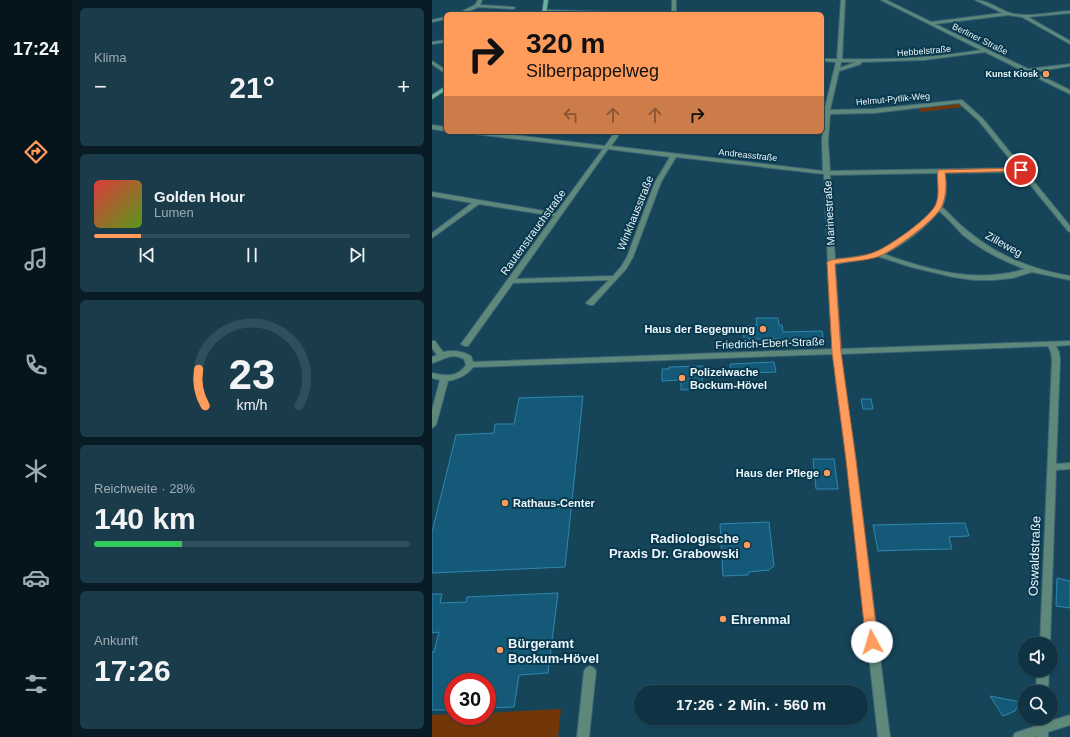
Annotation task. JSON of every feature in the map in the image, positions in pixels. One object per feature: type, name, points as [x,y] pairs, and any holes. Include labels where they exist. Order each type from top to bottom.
[{"type":"main road","points":[[544,12],[546,0]]},
{"type":"main road","points":[[432,97],[444,89]]},
{"type":"street","points":[[477,6],[480,0]]},
{"type":"street","points":[[674,0],[674,12]]},
{"type":"street","name":"Marinestraße","points":[[843,0],[839,60],[827,112],[825,142],[831,262],[837,352],[884,737]]},
{"type":"street","name":"Berliner Straße","points":[[883,0],[1070,92]]},
{"type":"street","points":[[977,0],[1009,14]]},
{"type":"street","points":[[464,12],[477,6],[513,8]]},
{"type":"street","points":[[931,23],[1009,14],[1023,16],[1070,12]]},
{"type":"street","points":[[1023,16],[1070,43]]},
{"type":"street","points":[[432,21],[444,18]]},
{"type":"street","points":[[432,43],[444,41]]},
{"type":"street","name":"Hebbelstraße","points":[[824,60],[865,62],[928,59],[985,51]]},
{"type":"street","points":[[432,62],[444,71]]},
{"type":"street","name":"Hebbelstraße","points":[[837,70],[865,62]]},
{"type":"street","points":[[1028,71],[1070,65]]},
{"type":"street","name":"Helmut-Pytlik-Weg","points":[[827,112],[874,111],[960,102],[981,120],[1021,170]]},
{"type":"street","points":[[432,127],[444,129]]},
{"type":"street","name":"Andreasstraße","points":[[491,134],[827,173],[1021,170]]},
{"type":"street","name":"Rautenstrauchstraße","points":[[465,344],[617,134]]},
{"type":"street","name":"Winkhausstraße","points":[[590,303],[624,268],[630,257],[658,182],[674,155]]},
{"type":"street","points":[[1021,170],[1070,230]]},
{"type":"street","points":[[831,262],[878,254],[901,240],[924,222],[938,207],[942,195],[942,175],[940,171]]},
{"type":"street","points":[[432,194],[558,215]]},
{"type":"street","points":[[432,236],[478,201]]},
{"type":"street","name":"Zilleweg","points":[[938,207],[953,219],[959,228],[988,249],[1030,270],[1070,278]]},
{"type":"street","points":[[878,254],[927,270],[957,275],[988,277],[1010,276],[1030,270]]},
{"type":"street","points":[[511,281],[615,278]]},
{"type":"street","points":[[432,343],[442,355]]},
{"type":"street","name":"Friedrich-Ebert-Straße","points":[[470,365],[1070,343]]},
{"type":"street","name":"Oswaldstraße","points":[[1045,637],[1056,360],[1051,344]]},
{"type":"street","points":[[432,361],[442,355],[454,353],[464,355],[470,361],[470,365],[462,374],[445,378],[432,375]]},
{"type":"street","points":[[432,425],[445,378]]},
{"type":"street","points":[[1051,468],[1070,466]]},
{"type":"street","points":[[583,737],[590,671]]},
{"type":"street","points":[[1019,737],[1041,728],[1070,720]]},
{"type":"shaded area","points":[[959,103],[963,107],[921,112],[917,108]]},
{"type":"shaded area","points":[[561,709],[558,737],[432,737],[432,715],[444,714],[444,725],[496,725],[496,713]]},
{"type":"building","points":[[756,318],[778,318],[779,325],[782,325],[783,332],[822,331],[824,341],[781,343],[780,339],[744,339],[743,326],[757,325]]},
{"type":"building","points":[[774,362],[776,372],[749,373],[749,376],[731,377],[730,364]]},
{"type":"building","name":"Polizeiwache Bockum-Hövel","points":[[704,366],[702,389],[681,390],[681,380],[662,381],[662,369],[669,369],[669,367]]},
{"type":"building","name":"Rathaus-Center","points":[[583,396],[565,567],[432,573],[432,532],[456,435],[494,433],[495,424],[514,424],[519,398]]},
{"type":"building","points":[[861,399],[871,399],[873,409],[863,409]]},
{"type":"building","name":"Haus der Pflege","points":[[813,459],[834,459],[838,489],[816,489]]},
{"type":"building","name":"Radiologische Praxis Dr. Grabowski","points":[[769,522],[774,566],[769,570],[749,572],[748,575],[723,576],[720,524]]},
{"type":"building","points":[[965,523],[969,536],[949,537],[952,549],[878,551],[873,525]]},
{"type":"building","points":[[1057,578],[1070,581],[1070,608],[1056,606]]},
{"type":"building","name":"Bürgeramt Bockum-Hövel","points":[[558,593],[548,673],[519,675],[514,707],[496,708],[496,673],[444,673],[444,710],[432,710],[432,652],[434,652],[439,632],[432,633],[432,594],[442,594],[440,603],[466,602],[467,597]]},
{"type":"building","points":[[990,696],[1018,702],[1018,706],[1015,711],[1003,716]]},
{"type":"place","name":"Kunst Kiosk","points":[[1046,74]]},
{"type":"place","name":"Haus der Begegnung","points":[[763,329]]},
{"type":"place","name":"Polizeiwache Bockum-Hövel","points":[[682,378]]},
{"type":"place","name":"Haus der Pflege","points":[[827,473]]},
{"type":"place","name":"Rathaus-Center","points":[[505,503]]},
{"type":"place","name":"Radiologische Praxis Dr. Grabowski","points":[[747,545]]},
{"type":"place","name":"Ehrenmal","points":[[723,619]]},
{"type":"place","name":"Bürgeramt Bockum-Hövel","points":[[500,650]]},
{"type":"route","points":[[872,642],[864,564],[840,382],[831,262],[862,258],[878,254],[901,240],[924,222],[938,207],[942,195],[942,175],[940,171],[1021,170]]}]
